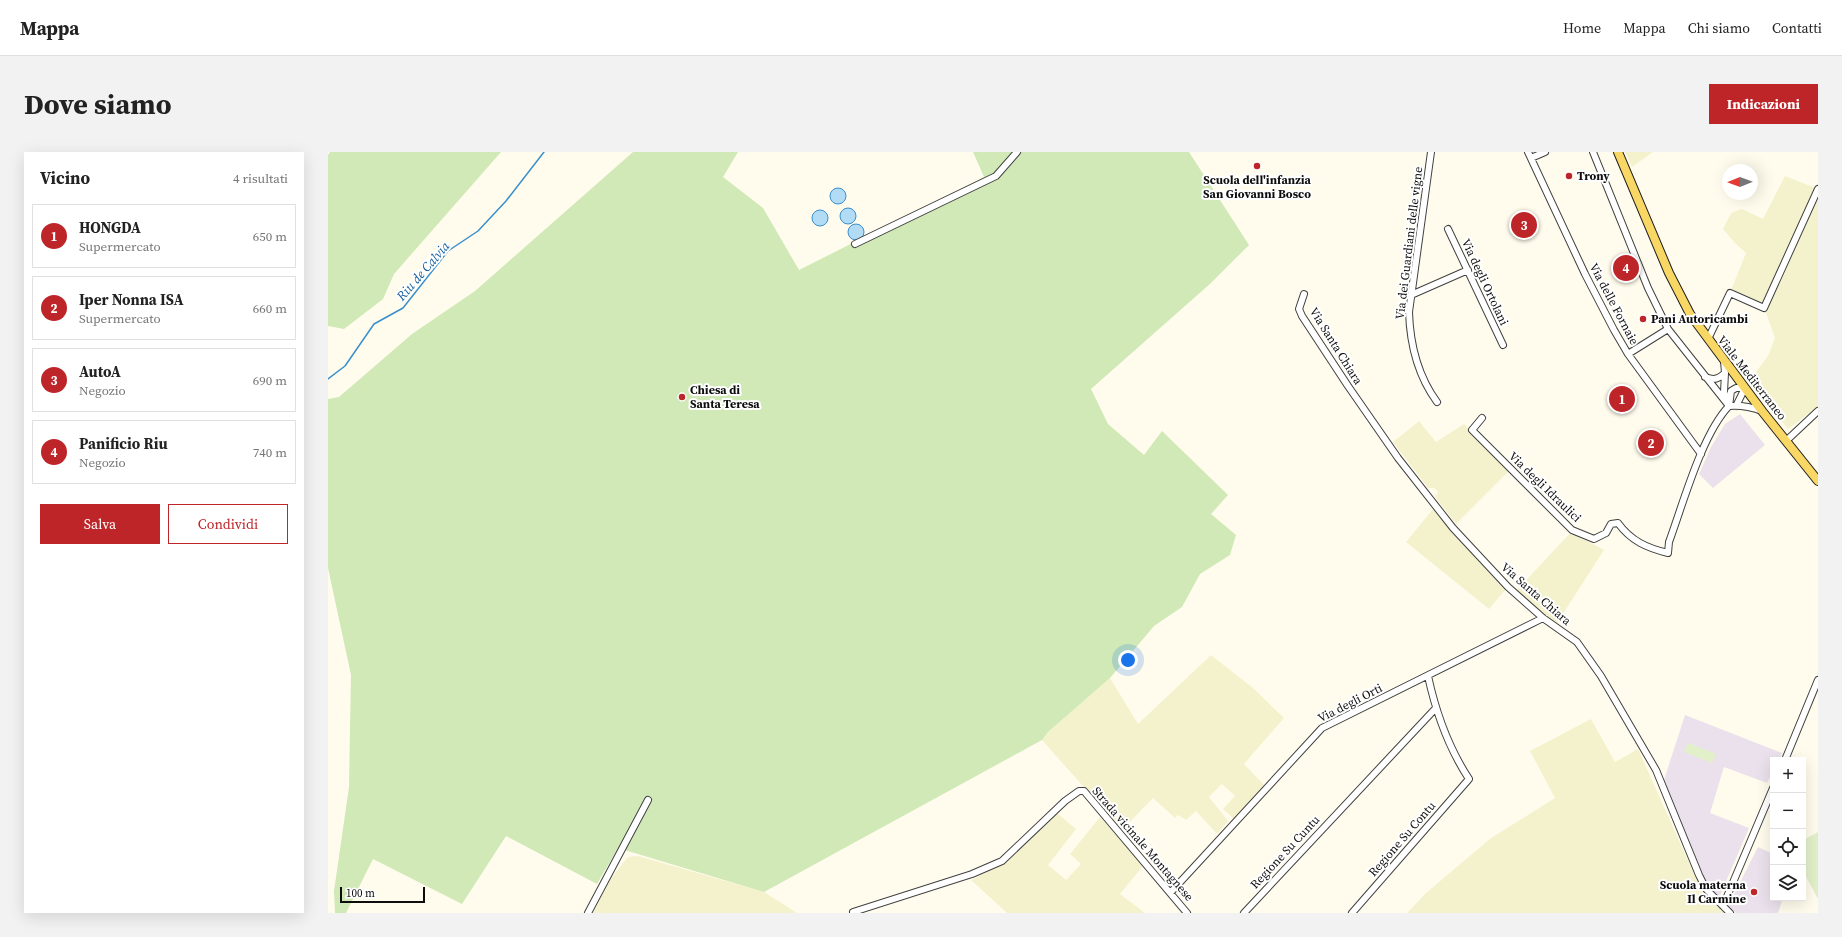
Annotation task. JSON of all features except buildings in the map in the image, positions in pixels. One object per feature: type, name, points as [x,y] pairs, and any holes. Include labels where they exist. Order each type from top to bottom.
[{"type":"main road","name":"Viale Mediterraneo","points":[[1618,152],[1669,273],[1690,314],[1762,411],[1818,481]]},
{"type":"street","points":[[855,244],[996,176],[1017,152]]},
{"type":"street","name":"Via dei Guardiani delle vigne","points":[[1431,152],[1409,312],[1410,329],[1415,356],[1428,389],[1437,402]]},
{"type":"street","name":"Via delle Fornaie","points":[[1528,152],[1585,274],[1628,354],[1701,454]]},
{"type":"street","points":[[1531,158],[1545,152]]},
{"type":"street","points":[[1593,152],[1648,288],[1668,329],[1728,406]]},
{"type":"street","points":[[1708,339],[1730,293],[1764,308],[1818,189]]},
{"type":"street","name":"Via degli Ortolani","points":[[1448,229],[1503,344]]},
{"type":"street","points":[[1411,295],[1468,270]]},
{"type":"street","name":"Via Santa Chiara","points":[[1304,294],[1300,304],[1302,316],[1398,458],[1453,528],[1508,587],[1543,618],[1577,642],[1617,701],[1656,770],[1706,889],[1730,913]]},
{"type":"street","points":[[1628,354],[1668,329]]},
{"type":"street","points":[[1724,361],[1728,406]]},
{"type":"street","points":[[1705,377],[1714,380],[1719,378],[1724,373]]},
{"type":"street","points":[[1715,389],[1727,391],[1736,388],[1745,388],[1736,406]]},
{"type":"street","points":[[1728,406],[1750,407],[1762,411]]},
{"type":"street","name":"Via degli Idraulici","points":[[1482,418],[1472,430],[1572,530],[1594,539],[1606,533],[1611,524],[1618,524],[1627,535],[1649,548],[1668,553],[1670,542],[1701,454],[1722,413],[1728,406]]},
{"type":"street","points":[[1786,441],[1818,411]]},
{"type":"street","name":"Via degli Orti","points":[[1171,892],[1322,728],[1543,618]]},
{"type":"street","points":[[1428,676],[1435,709]]},
{"type":"street","points":[[1786,757],[1818,680]]},
{"type":"street","name":"Regione Su Contu","points":[[1352,913],[1469,779],[1455,758],[1435,709]]},
{"type":"street","name":"Regione Su Cuntu","points":[[1244,913],[1435,709]]},
{"type":"street","name":"Strada vicinale Montagnese","points":[[853,912],[972,874],[1002,861],[1065,801],[1079,791],[1084,791],[1188,913]]},
{"type":"street","points":[[1723,906],[1771,793]]},
{"type":"street","points":[[588,913],[648,800]]},
{"type":"shaded area","points":[[1625,152],[1653,152],[1632,167]]},
{"type":"shaded area","points":[[1785,176],[1818,189],[1818,407],[1788,429],[1749,381],[1768,356],[1775,338],[1766,313],[1731,290],[1746,253],[1723,229],[1731,213],[1742,209],[1763,219]]},
{"type":"shaded area","points":[[1740,414],[1765,445],[1713,488],[1699,474],[1711,447],[1725,424]]},
{"type":"shaded area","points":[[1419,421],[1436,442],[1464,424],[1509,471],[1456,524],[1435,497],[1438,492],[1434,488],[1428,488],[1393,442]]},
{"type":"shaded area","points":[[1433,509],[1484,567],[1506,589],[1489,609],[1406,542]]},
{"type":"shaded area","points":[[1571,532],[1604,550],[1557,623],[1527,601],[1517,590]]},
{"type":"shaded area","points":[[1211,655],[1253,688],[1284,718],[1244,764],[1265,786],[1234,819],[1223,809],[1235,796],[1222,784],[1209,797],[1228,821],[1217,834],[1196,811],[1186,820],[1178,815],[1175,818],[1153,798],[1122,830],[1042,740],[1048,732],[1110,678],[1138,724]]},
{"type":"shaded area","points":[[1685,715],[1782,753],[1780,757],[1770,757],[1770,777],[1767,783],[1724,767],[1710,813],[1749,828],[1719,898],[1705,884],[1663,783]]},
{"type":"shaded area","points":[[1591,719],[1615,762],[1638,749],[1703,894],[1725,913],[1407,913],[1426,893],[1491,838],[1555,798],[1530,751]]},
{"type":"shaded area","points":[[1057,813],[1076,829],[1048,865],[1066,880],[1081,864],[1070,854],[1100,817],[1143,866],[1120,894],[1145,913],[1007,913],[971,880],[1004,863]]},
{"type":"shaded area","name":"Scuola materna Il Carmine","points":[[1758,847],[1770,853],[1770,901],[1782,901],[1778,913],[1736,913],[1728,906]]},
{"type":"shaded area","points":[[638,856],[764,892],[797,913],[593,913],[611,878],[628,857]]},
{"type":"green space","points":[[330,152],[501,152],[394,274],[383,299],[344,329],[328,326],[328,155]]},
{"type":"green space","points":[[633,152],[738,152],[723,177],[763,208],[799,270],[984,177],[973,152],[1189,152],[1249,245],[1211,283],[1091,389],[1108,424],[1144,455],[1162,431],[1228,495],[1211,514],[1236,535],[1230,555],[1200,574],[1182,607],[1154,626],[1110,678],[1048,732],[1042,740],[764,892],[618,848],[597,884],[506,836],[462,904],[373,859],[346,913],[335,913],[334,891],[349,787],[351,675],[328,568],[328,399],[339,397],[412,334],[475,291]]},
{"type":"green space","points":[[1688,743],[1716,754],[1712,763],[1684,752]]},
{"type":"green space","points":[[1818,832],[1818,899],[1806,877],[1806,838]]},
{"type":"water","points":[[838,188],[845,193],[846,196],[841,203],[838,204],[831,199],[830,196],[835,189]]},
{"type":"water","points":[[848,208],[855,213],[856,216],[851,223],[848,224],[841,219],[840,216],[845,209]]},
{"type":"water","points":[[820,210],[827,215],[828,218],[823,225],[820,226],[813,221],[812,218],[817,211]]},
{"type":"water","points":[[856,224],[863,229],[864,232],[859,239],[856,240],[849,235],[848,232],[853,225]]},
{"type":"waterway","name":"Riu de Calvia","points":[[328,379],[345,366],[374,324],[403,308],[448,251],[478,231],[506,201],[544,152]]},
{"type":"place","name":"Scuola dell'infanzia San Giovanni Bosco","points":[[1257,166]]},
{"type":"place","name":"Trony","points":[[1569,176]]},
{"type":"place","name":"AutoA","points":[[1524,225]]},
{"type":"place","name":"Panificio Riu","points":[[1626,268]]},
{"type":"place","name":"Pani Autoricambi","points":[[1643,319]]},
{"type":"place","name":"Chiesa di Santa Teresa","points":[[682,397]]},
{"type":"place","name":"HONGDA","points":[[1622,399]]},
{"type":"place","name":"Iper Nonna ISA","points":[[1651,443]]},
{"type":"place","name":"Scuola materna Il Carmine","points":[[1754,892]]}]
